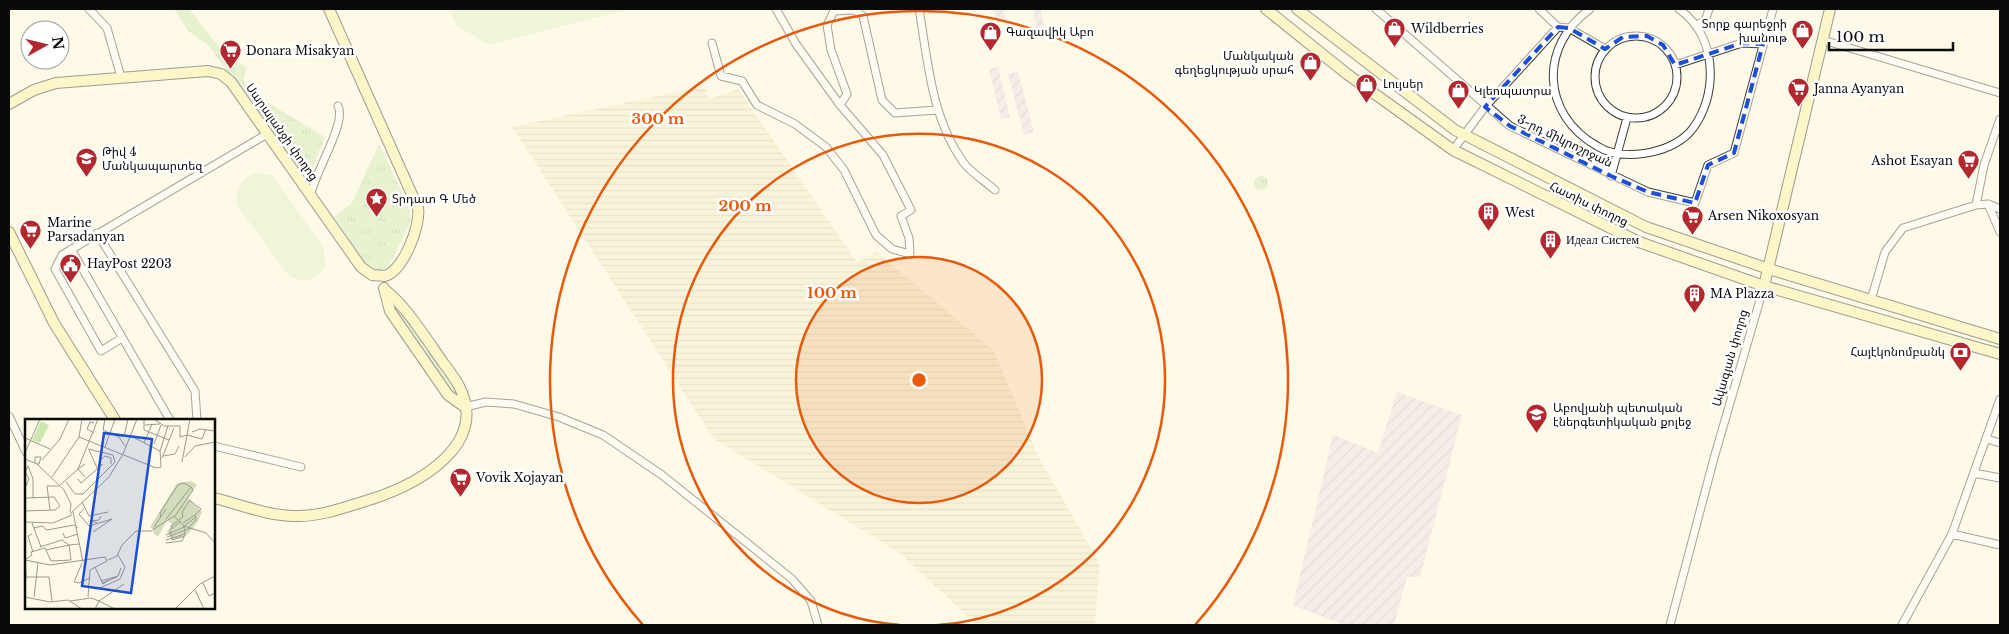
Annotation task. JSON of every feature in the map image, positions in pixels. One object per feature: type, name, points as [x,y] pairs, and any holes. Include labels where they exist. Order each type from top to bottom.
[{"type":"street","points":[[89,9],[107,28],[122,77]]},
{"type":"street","points":[[215,498],[296,516],[329,511],[383,495],[418,479],[448,455],[464,429],[465,407],[458,385],[401,302],[385,290],[381,276],[396,269],[412,240],[418,224],[418,208],[329,9]]},
{"type":"street","points":[[712,43],[721,76],[742,81],[757,105],[795,124],[826,146],[844,170],[876,235],[892,249],[910,254],[909,238],[901,216],[911,210],[883,155],[840,105],[796,44],[776,9]]},
{"type":"street","points":[[919,9],[937,110],[945,132],[964,164],[995,190]]},
{"type":"street","name":"Հատիս փողոց","points":[[1266,9],[1347,74],[1453,150],[1639,242],[1764,286],[2000,354]]},
{"type":"street","name":"Հատիս փողոց","points":[[1297,9],[1464,136],[1646,227],[1769,269],[2000,339]]},
{"type":"street","name":"3-րդ միկրոշրջան","points":[[1376,9],[1510,126],[1611,176],[1648,192],[1695,203],[1708,165],[1734,154],[1764,44]]},
{"type":"street","points":[[1539,9],[1558,27],[1569,28],[1606,49]]},
{"type":"street","points":[[1590,9],[1569,28],[1554,64],[1554,84],[1558,105],[1568,122],[1597,147],[1616,154],[1637,154],[1676,144],[1689,134],[1698,122],[1705,106],[1710,86],[1709,53],[1696,25],[1678,9]]},
{"type":"street","points":[[1696,25],[1705,20],[1709,9]]},
{"type":"street","points":[[1675,65],[1742,43],[1764,44],[1773,9]]},
{"type":"street","name":"Ավագյան փողոց","points":[[1670,625],[1714,458],[1769,269],[1830,9]]},
{"type":"street","points":[[840,105],[847,94],[831,50],[827,25],[834,10],[854,10],[863,16],[882,100],[895,113],[937,110]]},
{"type":"street","points":[[1453,150],[1486,107],[1558,27]]},
{"type":"street","points":[[1647,36],[1663,45],[1675,65],[1676,90],[1667,105],[1653,116],[1635,119],[1626,118],[1614,113],[1606,106],[1596,85],[1596,64],[1606,49],[1623,37],[1647,36]]},
{"type":"street","points":[[1823,40],[2000,93]]},
{"type":"street","name":"Սարալանջի փողոց","points":[[9,104],[34,90],[56,83],[217,72],[231,82],[365,272],[381,276]]},
{"type":"street","points":[[311,194],[314,179],[339,126],[341,113],[338,106]]},
{"type":"street","points":[[1611,176],[1626,118]]},
{"type":"street","points":[[1976,204],[1984,165],[2000,119]]},
{"type":"street","points":[[122,338],[102,351],[55,268],[62,255],[268,134]]},
{"type":"street","points":[[1871,300],[1885,252],[1902,228],[1976,204],[1988,204],[2000,209]]},
{"type":"street","points":[[1988,204],[2000,232]]},
{"type":"street","points":[[9,232],[54,323],[114,419]]},
{"type":"street","points":[[97,233],[195,391],[197,419]]},
{"type":"street","points":[[71,248],[169,419]]},
{"type":"street","points":[[1902,625],[1952,534],[2000,399]]},
{"type":"street","points":[[465,407],[500,401],[540,410],[580,424],[632,452],[792,579],[811,601],[818,625]]},
{"type":"street","points":[[9,416],[25,450]]},
{"type":"street","points":[[1987,439],[2000,443]]},
{"type":"street","points":[[215,446],[302,467]]},
{"type":"street","points":[[1974,473],[2000,478]]},
{"type":"street","points":[[1952,534],[2000,545]]},
{"type":"highlighted area","points":[[1558,27],[1569,28],[1605,49],[1623,37],[1647,36],[1663,45],[1675,65],[1742,43],[1763,44],[1734,153],[1708,165],[1695,203],[1648,192],[1611,176],[1510,126],[1485,107]]},
{"type":"shaded area","points":[[993,9],[1003,9],[1006,20],[997,23]]},
{"type":"shaded area","points":[[1033,9],[1041,9],[1044,28],[1036,29]]},
{"type":"shaded area","points":[[998,67],[1010,117],[1001,119],[989,69]]},
{"type":"shaded area","points":[[1018,72],[1034,132],[1024,135],[1008,74]]},
{"type":"shaded area","points":[[705,86],[709,99],[738,89],[857,262],[877,252],[994,351],[1038,456],[1100,564],[1095,625],[977,625],[898,552],[714,439],[512,127]]},
{"type":"shaded area","points":[[1397,392],[1462,415],[1420,577],[1407,577],[1394,625],[1344,625],[1293,605],[1333,435],[1378,453]]},
{"type":"green space","points":[[174,9],[189,9],[229,60],[244,65],[247,68],[243,80],[252,93],[325,137],[312,171],[301,172],[208,45],[188,31]]},
{"type":"green space","points":[[450,9],[629,9],[489,45],[456,25]]},
{"type":"green space","points":[[379,144],[409,207],[411,221],[389,266],[378,272],[369,269],[334,217],[352,203]]},
{"type":"green space","points":[[257,172],[273,176],[324,248],[325,268],[310,280],[298,280],[288,275],[236,204],[237,193],[241,184],[247,177]]},
{"type":"green space","points":[[1258,176],[1264,176],[1268,183],[1264,190],[1258,190],[1254,186],[1254,180]]},
{"type":"green space","points":[[393,302],[454,387],[456,394],[450,390],[394,308]]},
{"type":"place","name":"Wildberries","points":[[1395,48]]},
{"type":"place","name":"Տորք գարեջրի խանութ","points":[[1803,50]]},
{"type":"place","name":"Գազավիկ Աբո","points":[[990,51]]},
{"type":"place","name":"Donara Misakyan","points":[[230,70]]},
{"type":"place","name":"Մանկական գեղեցկության սրահ","points":[[1310,82]]},
{"type":"place","name":"Լույսեր","points":[[1367,103]]},
{"type":"place","name":"Janna Ayanyan","points":[[1798,108]]},
{"type":"place","name":"Կլեոպատրա","points":[[1458,110]]},
{"type":"place","name":"Թիվ 4 Մանկապարտեզ","points":[[86,178]]},
{"type":"place","name":"Ashot Esayan","points":[[1969,180]]},
{"type":"place","name":"Տրդատ Գ Մեծ","points":[[376,218]]},
{"type":"place","name":"West","points":[[1489,232]]},
{"type":"place","name":"Arsen Nikoxosyan","points":[[1692,235]]},
{"type":"place","name":"Marine Parsadanyan","points":[[31,249]]},
{"type":"place","name":"Идеал Систем","points":[[1550,259]]},
{"type":"place","name":"HayPost 2203","points":[[71,283]]},
{"type":"place","name":"MA Plazza","points":[[1694,313]]},
{"type":"place","name":"Հայէկոնոմբանկ","points":[[1961,371]]},
{"type":"place","name":"Աբովյանի պետական էներգետիկական քոլեջ","points":[[1537,434]]},
{"type":"place","name":"Vovik Xojayan","points":[[460,497]]}]
